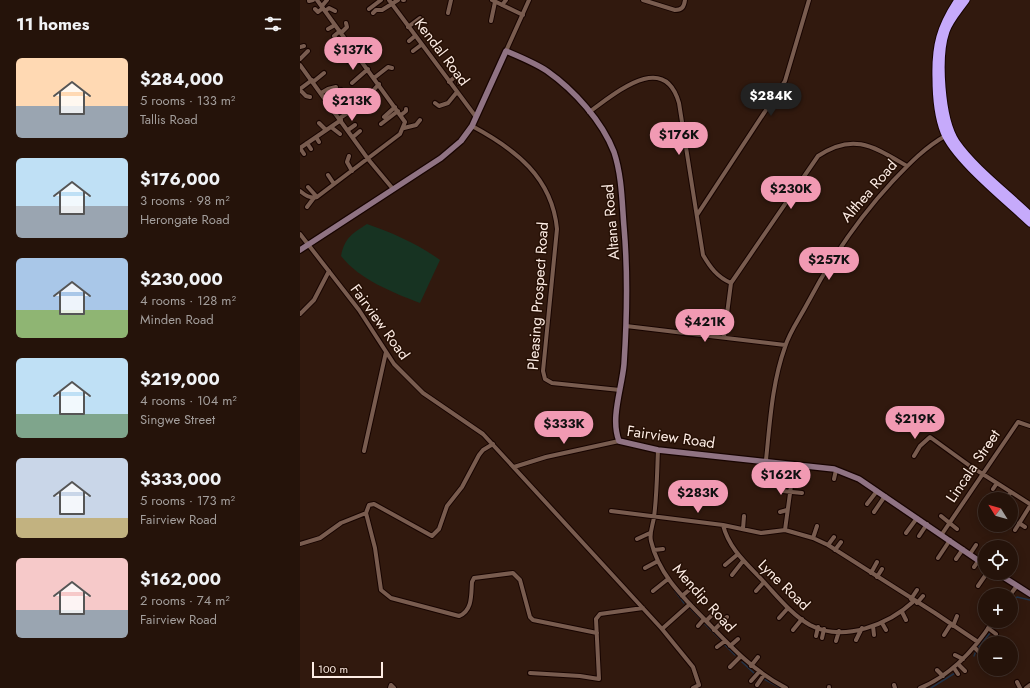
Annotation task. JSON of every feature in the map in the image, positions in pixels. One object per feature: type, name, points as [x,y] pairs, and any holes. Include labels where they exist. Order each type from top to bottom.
[{"type":"highway","points":[[958,0],[946,18],[936,52],[937,104],[948,134],[960,157],[1030,222]]},
{"type":"highway","points":[[966,0],[946,32],[942,54],[948,134],[964,152],[1030,215]]},
{"type":"main road","name":"Altana Road","points":[[506,51],[546,70],[566,86],[590,112],[614,152],[618,170],[625,239],[626,326],[615,428],[619,441]]},
{"type":"main road","points":[[300,250],[393,189],[452,149],[461,141],[472,126],[506,51]]},
{"type":"main road","name":"Fairview Road","points":[[619,441],[658,450],[766,460],[836,470],[859,479],[978,559]]},
{"type":"main road","points":[[1006,580],[1030,594]]},
{"type":"street","points":[[307,207],[315,198],[400,134],[404,128],[405,122],[317,0]]},
{"type":"street","points":[[315,9],[318,12],[323,8],[327,0]]},
{"type":"street","points":[[369,9],[381,0]]},
{"type":"street","points":[[373,13],[376,10],[382,10],[390,2],[398,0]]},
{"type":"street","points":[[448,13],[451,0]]},
{"type":"street","points":[[502,5],[506,0]]},
{"type":"street","points":[[506,51],[529,0]]},
{"type":"street","points":[[643,0],[670,10],[680,10],[684,6],[685,0]]},
{"type":"street","points":[[696,215],[785,81],[809,0]]},
{"type":"street","points":[[492,21],[494,1],[523,15]]},
{"type":"street","name":"Kendal Road","points":[[390,2],[476,117]]},
{"type":"street","points":[[323,8],[330,8],[335,11]]},
{"type":"street","points":[[408,27],[420,18]]},
{"type":"street","points":[[337,40],[334,36],[347,27],[346,23]]},
{"type":"street","points":[[328,29],[335,25]]},
{"type":"street","points":[[408,42],[414,36]]},
{"type":"street","points":[[348,61],[355,52],[369,40]]},
{"type":"street","points":[[337,50],[358,41]]},
{"type":"street","points":[[413,51],[421,45]]},
{"type":"street","points":[[300,58],[308,51]]},
{"type":"street","points":[[300,65],[341,119],[368,159],[393,189]]},
{"type":"street","points":[[374,78],[388,67],[392,68]]},
{"type":"street","points":[[352,83],[368,69]]},
{"type":"street","points":[[310,97],[300,90],[324,73]]},
{"type":"street","points":[[449,82],[456,76],[459,79],[459,83]]},
{"type":"street","points":[[590,112],[628,85],[647,77],[664,81],[675,90],[679,102],[703,255],[711,269],[724,280],[731,283]]},
{"type":"street","points":[[369,95],[379,84]]},
{"type":"street","points":[[321,93],[328,88],[336,87]]},
{"type":"street","points":[[328,102],[341,90]]},
{"type":"street","points":[[435,103],[440,106],[448,103],[457,92]]},
{"type":"street","points":[[384,117],[397,109]]},
{"type":"street","points":[[381,124],[397,109]]},
{"type":"street","points":[[401,115],[406,111],[406,109]]},
{"type":"street","points":[[304,154],[300,148],[331,127],[349,112]]},
{"type":"street","points":[[404,128],[416,125],[420,120]]},
{"type":"street","points":[[319,123],[326,130]]},
{"type":"street","points":[[348,130],[355,125]]},
{"type":"street","name":"Pleasing Prospect Road","points":[[472,126],[493,138],[530,168],[542,182],[555,213],[557,229],[543,371],[545,379],[552,383],[620,390]]},
{"type":"street","points":[[331,127],[340,134]]},
{"type":"street","points":[[353,137],[360,131]]},
{"type":"street","name":"Althea Road","points":[[766,460],[770,417],[777,376],[785,346],[812,295],[848,234],[867,209],[907,166],[931,144],[948,134]]},
{"type":"street","points":[[316,137],[319,142]]},
{"type":"street","points":[[724,338],[731,283],[818,156],[848,142],[862,144],[886,154],[907,166]]},
{"type":"street","points":[[307,143],[312,150]]},
{"type":"street","points":[[350,156],[348,162],[352,171]]},
{"type":"street","points":[[328,175],[334,184]]},
{"type":"street","points":[[308,187],[315,198]]},
{"type":"street","points":[[300,191],[315,198]]},
{"type":"street","name":"Fairview Road","points":[[300,234],[359,310],[394,364],[423,393],[476,428],[514,467],[546,457],[619,441]]},
{"type":"street","points":[[300,314],[314,300],[328,271]]},
{"type":"street","points":[[626,326],[785,346]]},
{"type":"street","points":[[364,451],[386,352]]},
{"type":"street","name":"Lincala Street","points":[[942,534],[1018,422],[1030,426]]},
{"type":"street","points":[[914,456],[925,441],[930,437],[1011,492]]},
{"type":"street","points":[[493,444],[483,450],[479,455],[462,487],[446,506],[436,534],[432,536],[374,504],[369,505],[366,513],[375,548],[381,590],[391,598],[459,616],[466,613],[469,608],[472,582],[474,578],[513,573],[520,580],[530,617],[533,620],[597,634]]},
{"type":"street","name":"Mendip Road","points":[[658,450],[654,517],[650,532],[650,539],[658,560],[668,579],[714,630],[751,666],[786,688]]},
{"type":"street","points":[[785,530],[794,464]]},
{"type":"street","points":[[514,467],[644,608],[693,667],[699,685],[693,688]]},
{"type":"street","points":[[834,479],[836,470]]},
{"type":"street","points":[[993,489],[997,483]]},
{"type":"street","points":[[783,491],[790,490],[802,493]]},
{"type":"street","points":[[867,504],[876,491]]},
{"type":"street","points":[[874,512],[885,496]]},
{"type":"street","points":[[1018,497],[1030,505],[1028,511],[1019,524],[1025,527]]},
{"type":"street","points":[[780,512],[787,510]]},
{"type":"street","points":[[611,511],[723,525],[761,533],[785,530],[813,538],[836,550],[978,642],[954,668],[933,683],[920,688]]},
{"type":"street","points":[[300,544],[320,538],[341,523],[366,513]]},
{"type":"street","points":[[743,529],[744,516]]},
{"type":"street","points":[[940,516],[957,529]]},
{"type":"street","points":[[906,532],[917,518]]},
{"type":"street","points":[[919,536],[927,524]]},
{"type":"street","name":"Lyne Road","points":[[723,525],[726,537],[743,561],[788,608],[802,619],[818,627],[839,631],[873,626],[882,623],[902,612],[914,601]]},
{"type":"street","points":[[813,538],[817,526]]},
{"type":"street","points":[[636,539],[650,532]]},
{"type":"street","points":[[828,546],[834,537]]},
{"type":"street","points":[[938,558],[950,540]]},
{"type":"street","points":[[836,550],[841,542]]},
{"type":"street","points":[[970,554],[976,545]]},
{"type":"street","points":[[654,550],[663,549]]},
{"type":"street","points":[[956,559],[963,549]]},
{"type":"street","points":[[725,565],[738,554]]},
{"type":"street","points":[[645,568],[658,560]]},
{"type":"street","points":[[732,575],[743,561]]},
{"type":"street","points":[[974,567],[978,561]]},
{"type":"street","points":[[872,573],[878,562]]},
{"type":"street","points":[[877,577],[882,569]]},
{"type":"street","points":[[652,591],[668,579]]},
{"type":"street","points":[[978,586],[982,580]]},
{"type":"street","points":[[756,590],[764,582]]},
{"type":"street","points":[[682,596],[689,590]]},
{"type":"street","points":[[914,601],[917,590]]},
{"type":"street","points":[[914,601],[922,596]]},
{"type":"street","points":[[662,629],[690,604]]},
{"type":"street","points":[[530,673],[580,676],[599,679],[596,619],[600,614],[644,608]]},
{"type":"street","points":[[779,618],[788,608]]},
{"type":"street","points":[[698,626],[715,612]]},
{"type":"street","points":[[902,612],[906,620]]},
{"type":"street","points":[[944,635],[958,616]]},
{"type":"street","points":[[714,630],[727,618]]},
{"type":"street","points":[[792,630],[802,619]]},
{"type":"street","points":[[882,623],[886,630]]},
{"type":"street","points":[[873,626],[874,635]]},
{"type":"street","points":[[816,636],[818,627]]},
{"type":"street","points":[[856,640],[862,628]]},
{"type":"street","points":[[982,636],[988,628],[996,634]]},
{"type":"street","points":[[822,638],[824,629]]},
{"type":"street","points":[[836,641],[839,631]]},
{"type":"street","points":[[730,646],[738,639]]},
{"type":"street","points":[[717,647],[725,640]]},
{"type":"street","points":[[974,647],[978,651]]},
{"type":"street","points":[[955,655],[962,659]]},
{"type":"street","points":[[730,667],[741,656]]},
{"type":"street","points":[[751,666],[758,657]]},
{"type":"street","points":[[958,664],[965,671]]},
{"type":"street","points":[[954,668],[958,674]]},
{"type":"street","points":[[938,670],[943,676]]},
{"type":"street","points":[[751,681],[759,672]]},
{"type":"street","points":[[757,685],[764,675]]},
{"type":"street","points":[[1017,682],[1020,688]]},
{"type":"street","points":[[390,688],[391,685],[394,688]]},
{"type":"street","points":[[1026,688],[1030,685]]},
{"type":"green space","points":[[367,224],[405,239],[440,260],[420,303],[388,290],[367,279],[357,272],[341,256],[347,240]]},
{"type":"waterway","points":[[675,591],[684,603]]},
{"type":"waterway","points":[[1018,597],[1030,600]]},
{"type":"waterway","points":[[690,608],[700,618]]},
{"type":"waterway","points":[[705,624],[721,640]]},
{"type":"waterway","points":[[724,644],[735,655]]},
{"type":"waterway","points":[[974,656],[976,651]]},
{"type":"waterway","points":[[742,662],[755,674]]},
{"type":"waterway","points":[[931,688],[955,673]]},
{"type":"waterway","points":[[764,679],[781,688]]}]
